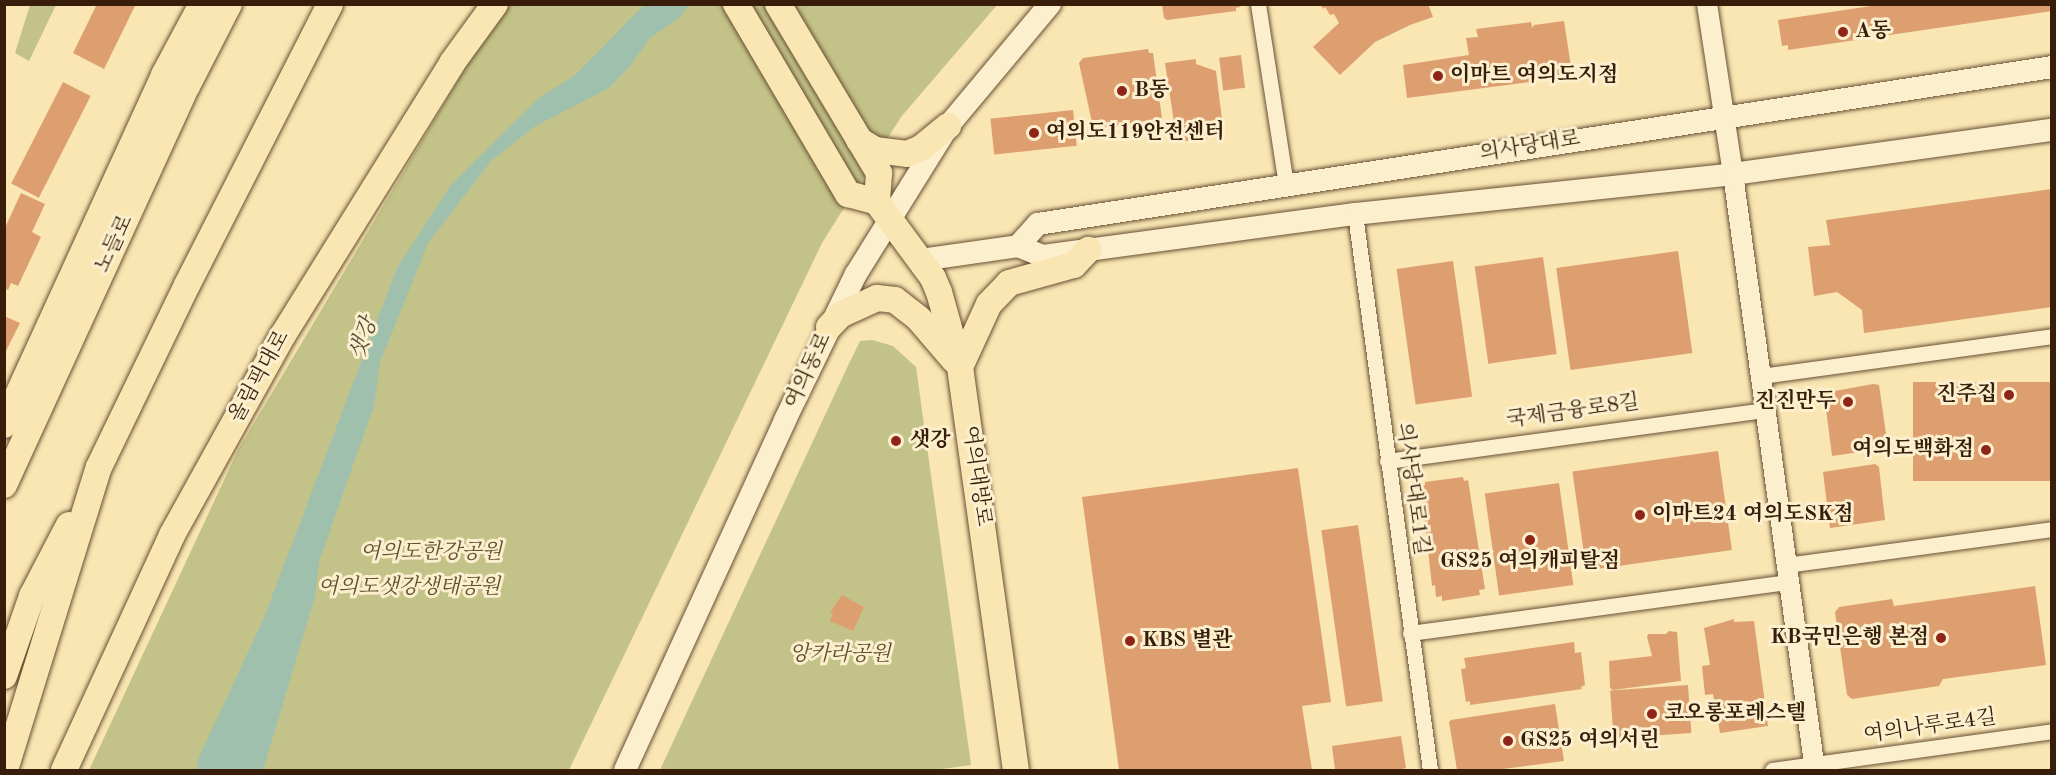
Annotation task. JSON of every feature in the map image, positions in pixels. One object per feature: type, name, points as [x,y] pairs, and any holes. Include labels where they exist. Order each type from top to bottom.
[{"type":"main road","points":[[164,75],[196,4]]},
{"type":"main road","name":"노들로","points":[[4,425],[164,75],[202,4]]},
{"type":"main road","name":"노들로","points":[[4,485],[187,86],[229,4]]},
{"type":"main road","points":[[187,86],[236,4]]},
{"type":"main road","points":[[4,676],[32,596],[330,4]]},
{"type":"main road","name":"올림픽대로","points":[[64,771],[172,535],[283,335],[452,63],[495,4]]},
{"type":"main road","points":[[736,4],[848,195],[884,211]]},
{"type":"main road","points":[[778,4],[867,148],[879,173],[884,211]]},
{"type":"main road","name":"여의동로","points":[[625,771],[884,211],[948,126],[1050,4]]},
{"type":"main road","name":"의사당대로","points":[[1017,246],[1038,224],[2052,67]]},
{"type":"main road","points":[[867,148],[907,154],[921,148],[948,126]]},
{"type":"main road","points":[[921,261],[1017,246],[1043,256],[1355,214],[1733,174],[2052,130]]},
{"type":"main road","name":"여의대방로","points":[[884,211],[921,261],[939,292],[960,367],[1016,771]]},
{"type":"main road","points":[[829,327],[840,315],[877,298],[895,300],[919,319],[960,367],[989,304],[1009,283],[1074,265],[1088,250]]},
{"type":"main road","points":[[5,771],[99,466]]},
{"type":"street","points":[[1258,4],[1286,184]]},
{"type":"street","points":[[1707,4],[1767,410],[1787,574],[1815,768]]},
{"type":"street","name":"의사당대로1길","points":[[1355,214],[1430,771]]},
{"type":"street","points":[[1761,376],[2052,336]]},
{"type":"street","name":"국제금융로8길","points":[[1387,461],[1767,410]]},
{"type":"street","points":[[1410,633],[1787,574],[2052,529]]},
{"type":"street","name":"여의나루로4길","points":[[1772,771],[1815,768],[2052,731]]},
{"type":"green space","points":[[30,5],[56,5],[29,61],[15,53]]},
{"type":"green space","name":"여의도한강공원","points":[[505,5],[997,5],[901,117],[822,243],[569,770],[89,770],[238,450],[495,18]]},
{"type":"green space","name":"앙카라공원","points":[[872,340],[893,346],[916,367],[971,765],[935,770],[660,770],[860,341]]},
{"type":"shaded area","points":[[644,5],[689,5],[680,17],[649,39],[631,65],[609,88],[534,127],[491,161],[428,243],[380,362],[374,406],[319,562],[315,597],[263,770],[196,770],[199,757],[263,620],[397,268],[451,185],[539,98],[574,76]]},
{"type":"building","points":[[97,4],[136,4],[104,69],[73,53]]},
{"type":"building","points":[[1162,4],[1239,4],[1240,7],[1236,8],[1236,11],[1167,20],[1164,18]]},
{"type":"building","points":[[1320,4],[1428,4],[1433,17],[1375,42],[1340,75],[1313,47],[1339,23],[1334,14],[1330,15]]},
{"type":"building","name":"A동","points":[[1884,4],[2052,4],[2052,11],[1788,50],[1788,45],[1782,46],[1778,20]]},
{"type":"building","points":[[1564,21],[1572,73],[1545,80],[1407,98],[1403,65],[1469,55],[1466,38],[1478,37],[1476,29],[1531,22],[1532,28],[1534,25]]},
{"type":"building","name":"B동","points":[[1148,49],[1149,53],[1153,53],[1162,118],[1098,129],[1093,127],[1079,63],[1083,58]]},
{"type":"building","points":[[1241,55],[1245,88],[1223,90],[1219,58]]},
{"type":"building","points":[[1196,59],[1196,64],[1216,71],[1224,136],[1177,142],[1165,63]]},
{"type":"building","points":[[63,82],[91,96],[39,198],[11,184]]},
{"type":"building","name":"여의도119안전센터","points":[[1073,110],[1077,146],[994,154],[990,119]]},
{"type":"building","points":[[2052,189],[2052,307],[1864,333],[1862,310],[1837,292],[1814,296],[1808,247],[1830,245],[1826,220]]},
{"type":"building","points":[[21,193],[45,204],[32,232],[41,237],[18,286],[11,283],[8,290],[4,288],[4,230]]},
{"type":"building","points":[[1678,251],[1692,353],[1571,370],[1556,268]]},
{"type":"building","points":[[1543,257],[1557,354],[1488,364],[1475,267]]},
{"type":"building","points":[[1453,261],[1472,397],[1416,405],[1397,269]]},
{"type":"building","points":[[4,316],[20,323],[4,355]]},
{"type":"building","name":"여의도백화점","points":[[1913,382],[2052,382],[2052,481],[1913,481]]},
{"type":"building","points":[[1873,384],[1879,385],[1888,448],[1832,456],[1824,393]]},
{"type":"building","points":[[1718,451],[1732,550],[1586,570],[1572,471]]},
{"type":"building","points":[[1875,464],[1879,467],[1885,520],[1830,528],[1823,472]]},
{"type":"building","points":[[1298,468],[1331,702],[1302,706],[1312,770],[1119,770],[1082,497]]},
{"type":"building","points":[[1463,477],[1464,481],[1468,480],[1485,589],[1479,590],[1480,595],[1442,601],[1442,596],[1436,597],[1435,585],[1432,586],[1421,486],[1425,485],[1425,482]]},
{"type":"building","points":[[1559,483],[1573,585],[1499,595],[1485,493]]},
{"type":"building","points":[[1358,525],[1383,701],[1346,706],[1321,530]]},
{"type":"building","name":"KB국민은행 본점","points":[[2035,586],[2046,665],[1943,679],[1939,686],[1852,699],[1847,695],[1835,612],[1839,607],[1892,599],[1894,606]]},
{"type":"building","points":[[842,595],[864,607],[853,631],[830,621],[833,613],[830,612]]},
{"type":"building","points":[[1734,619],[1734,622],[1754,621],[1768,726],[1720,733],[1713,694],[1705,695],[1702,666],[1710,665],[1704,628]]},
{"type":"building","points":[[1669,631],[1677,632],[1681,681],[1613,690],[1610,688],[1609,661],[1652,656],[1648,634],[1666,634]]},
{"type":"building","points":[[1574,642],[1575,653],[1581,652],[1585,685],[1581,687],[1582,689],[1470,705],[1470,701],[1466,702],[1461,669],[1466,668],[1464,658]]},
{"type":"building","name":"코오롱포레스텔","points":[[1688,685],[1691,733],[1614,738],[1610,690]]},
{"type":"building","points":[[1555,704],[1564,761],[1495,770],[1457,770],[1449,722],[1451,720]]},
{"type":"building","points":[[1401,736],[1406,768],[1335,770],[1332,746]]},
{"type":"place","name":"A동","points":[[1843,32]]},
{"type":"place","name":"이마트 여의도지점","points":[[1438,76]]},
{"type":"place","name":"B동","points":[[1122,91]]},
{"type":"place","name":"여의도119안전센터","points":[[1034,133]]},
{"type":"place","name":"진주집","points":[[2009,395]]},
{"type":"place","name":"진진만두","points":[[1848,402]]},
{"type":"place","name":"샛강","points":[[896,441]]},
{"type":"place","name":"여의도백화점","points":[[1986,450]]},
{"type":"place","name":"이마트24 여의도SK점","points":[[1640,515]]},
{"type":"place","name":"GS25 여의캐피탈점","points":[[1530,540]]},
{"type":"place","name":"KB국민은행 본점","points":[[1941,638]]},
{"type":"place","name":"KBS 별관","points":[[1130,641]]},
{"type":"place","name":"코오롱포레스텔","points":[[1652,714]]},
{"type":"place","name":"GS25 여의서린","points":[[1508,741]]},
{"type":"park label","name":"여의도샛강생태공원","points":[[409,588]]}]
